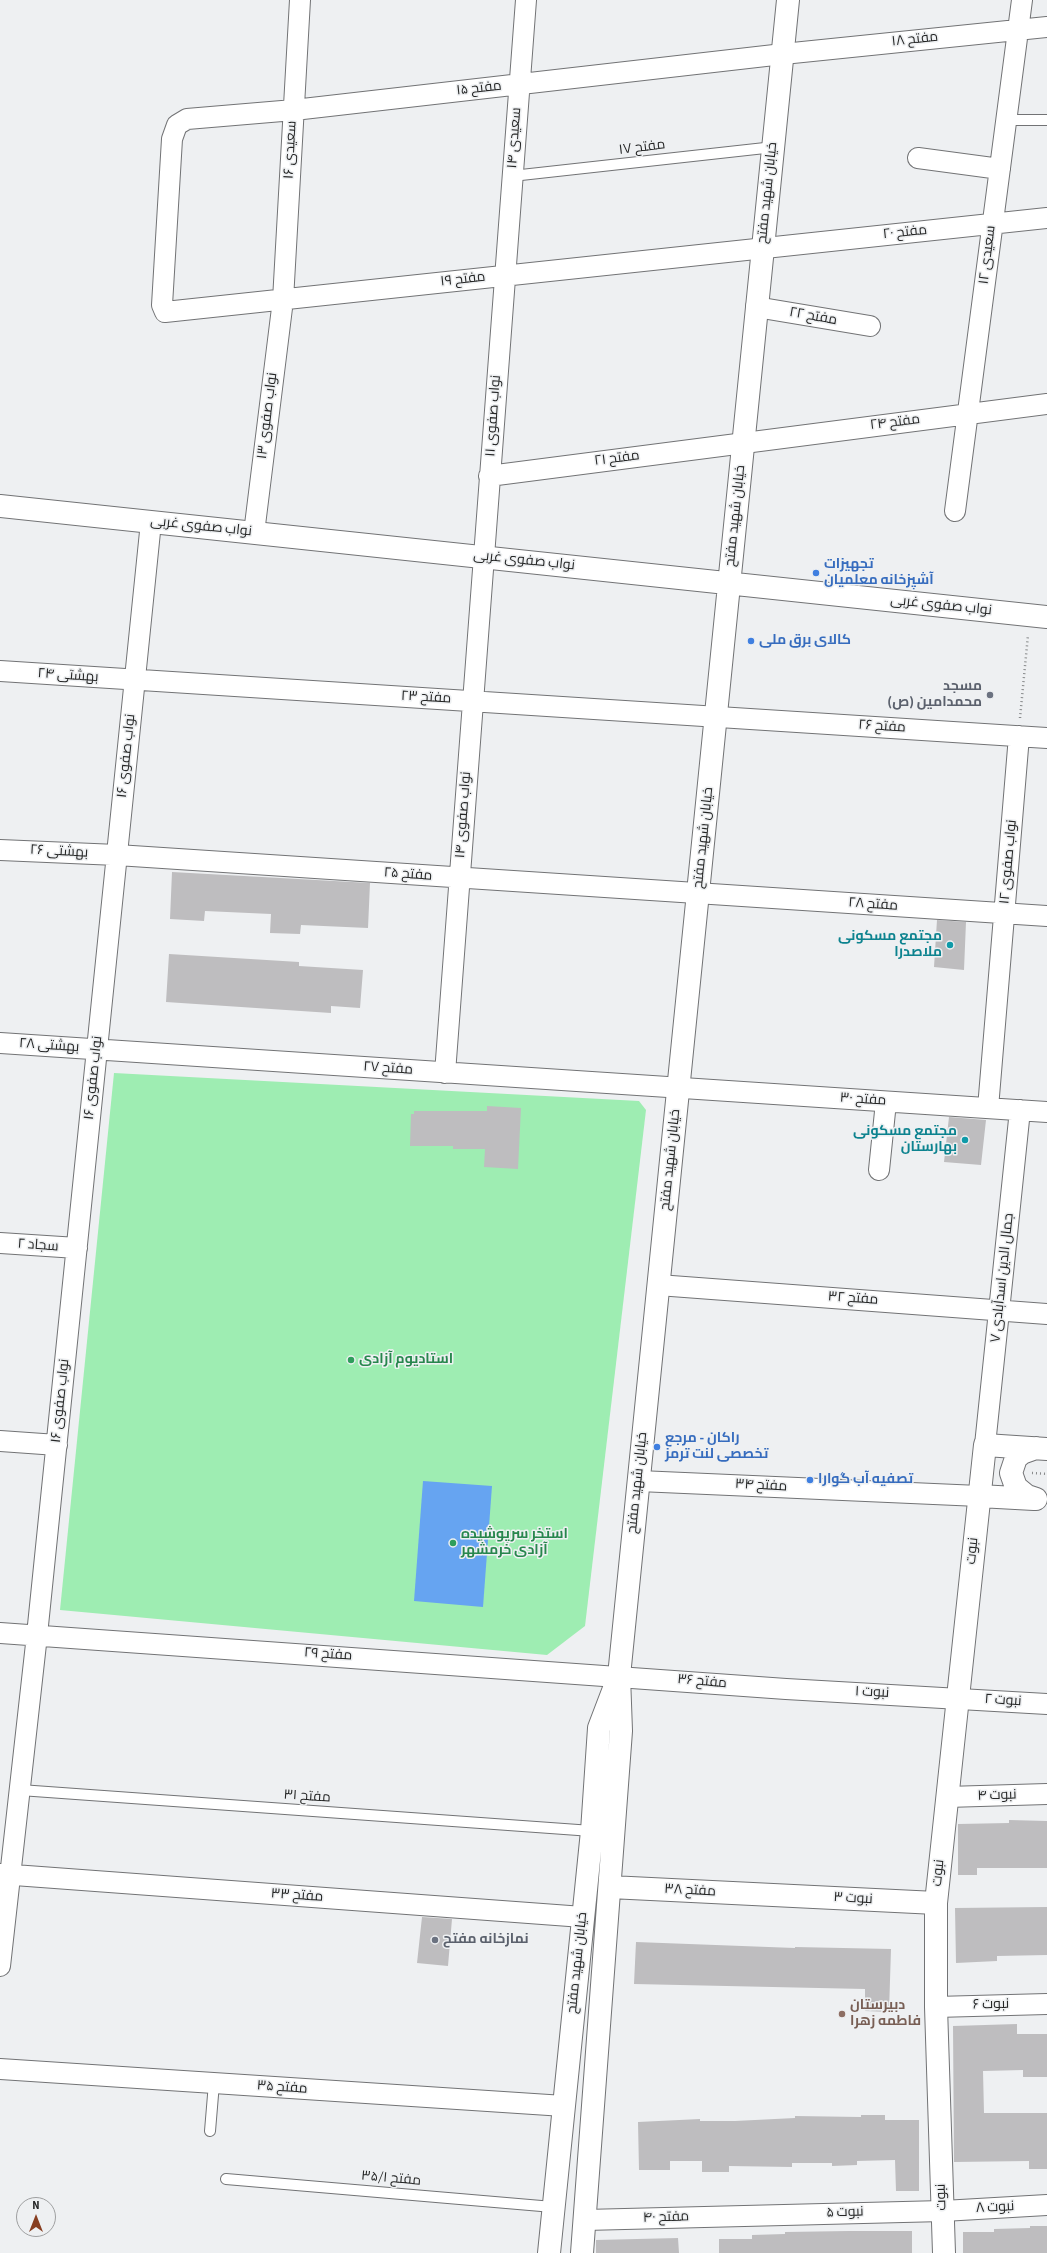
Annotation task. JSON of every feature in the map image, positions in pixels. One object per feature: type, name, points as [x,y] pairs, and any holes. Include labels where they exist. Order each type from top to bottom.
[{"type":"street","name":"سعیدی ۱۶","points":[[283,300],[300,0]]},
{"type":"street","name":"سعیدی ۱۴","points":[[504,276],[526,0]]},
{"type":"street","name":"خیابان شهید مفتح","points":[[582,2253],[621,1731],[619,1676],[788,0]]},
{"type":"street","name":"سعیدی ۱۲","points":[[955,511],[1022,0]]},
{"type":"street","name":"مفتح ۱۸","points":[[783,54],[1047,27]]},
{"type":"street","name":"مفتح ۱۵","points":[[165,312],[162,305],[172,139],[177,125],[187,119],[294,110],[783,54]]},
{"type":"street","points":[[918,158],[1000,169]]},
{"type":"street","name":"مفتح ۲۰","points":[[762,248],[1047,218]]},
{"type":"street","name":"مفتح ۱۹","points":[[165,312],[762,248]]},
{"type":"street","name":"نواب صفوی ۱۱","points":[[483,557],[504,276]]},
{"type":"street","name":"نواب صفوی ۱۳","points":[[254,532],[283,300]]},
{"type":"street","name":"مفتح ۲۲","points":[[756,307],[870,326]]},
{"type":"street","name":"مفتح ۲۴","points":[[744,443],[1047,404]]},
{"type":"street","name":"مفتح ۲۱","points":[[489,476],[744,443]]},
{"type":"street","name":"نواب صفوی غربی","points":[[0,506],[1038,616]]},
{"type":"street","name":"نواب صفوی ۱۶","points":[[0,1966],[5,1874],[20,1790],[37,1635],[152,522]]},
{"type":"street","name":"نواب صفوی ۱۴","points":[[445,1073],[483,557]]},
{"type":"street","name":"بهشتی ۲۴","points":[[0,671],[135,681]]},
{"type":"street","name":"مفتح ۲۳","points":[[135,681],[716,716]]},
{"type":"street","name":"مفتح ۲۶","points":[[716,716],[1047,738]]},
{"type":"street","name":"نواب صفوی ۱۲","points":[[988,1108],[1019,736]]},
{"type":"street","name":"بهشتی ۲۶","points":[[0,850],[117,855]]},
{"type":"street","name":"مفتح ۲۵","points":[[117,855],[698,894]]},
{"type":"street","name":"مفتح ۲۸","points":[[698,894],[1047,916]]},
{"type":"street","name":"بهشتی ۲۸","points":[[0,1043],[97,1049]]},
{"type":"street","name":"مفتح ۲۷","points":[[97,1049],[678,1089]]},
{"type":"street","name":"مفتح ۳۰","points":[[678,1089],[1047,1112]]},
{"type":"street","points":[[879,1170],[886,1102]]},
{"type":"street","name":"جمال الدین اسدآبادی ۷","points":[[985,1445],[1020,1110]]},
{"type":"street","name":"سجاد ۲","points":[[0,1243],[77,1248]]},
{"type":"street","name":"مفتح ۳۲","points":[[658,1285],[1047,1314]]},
{"type":"street","points":[[0,1442],[57,1445]]},
{"type":"street","points":[[985,1445],[1042,1448]]},
{"type":"street","name":"نبوت","points":[[944,2253],[936,2007],[936,1903],[985,1445]]},
{"type":"street","points":[[1041,1499],[1028,1496],[1016,1487],[1011,1473],[1016,1458],[1022,1453],[1042,1448]]},
{"type":"street","name":"مفتح ۳۴","points":[[639,1481],[979,1496]]},
{"type":"street","points":[[979,1496],[1041,1499]]},
{"type":"street","name":"مفتح ۲۹","points":[[0,1633],[619,1676]]},
{"type":"street","name":"خیابان شهید مفتح","points":[[549,2253],[592,1831],[600,1728],[619,1676]]},
{"type":"street","name":"مفتح ۳۶","points":[[619,1676],[786,1689]]},
{"type":"street","name":"نبوت ۱","points":[[786,1689],[959,1698]]},
{"type":"street","name":"نبوت ۲","points":[[959,1698],[1047,1704]]},
{"type":"street","name":"نبوت ۴","points":[[947,1797],[1047,1794]]},
{"type":"street","name":"مفتح ۳۳","points":[[5,1874],[583,1917]]},
{"type":"street","name":"مفتح ۳۸","points":[[610,1887],[770,1896]]},
{"type":"street","name":"نبوت ۳","points":[[770,1896],[936,1903]]},
{"type":"street","name":"نبوت ۶","points":[[936,2007],[1047,2004]]},
{"type":"street","name":"مفتح ۳۵","points":[[0,2069],[564,2106]]},
{"type":"street","name":"نبوت ۸","points":[[943,2211],[1047,2206]]},
{"type":"street","name":"نبوت ۵","points":[[746,2216],[943,2211]]},
{"type":"street","name":"مفتح ۴۰","points":[[585,2220],[746,2216]]},
{"type":"lane","points":[[1006,120],[1047,120]]},
{"type":"lane","name":"مفتح ۱۷","points":[[512,176],[774,147]]},
{"type":"lane","name":"مفتح ۳۱","points":[[20,1790],[592,1831]]},
{"type":"lane","points":[[210,2131],[214,2083]]},
{"type":"lane","name":"مفتح ۳۵/۱","points":[[226,2179],[553,2207]]},
{"type":"path","points":[[1019,736],[1038,616]]},
{"type":"green space","name":"استادیوم آزادی","points":[[114,1073],[639,1101],[646,1110],[585,1626],[547,1655],[60,1610]]},
{"type":"water","name":"استخر سرپوشیده آزادی خرمشهر","points":[[423,1481],[492,1486],[483,1607],[414,1601]]},
{"type":"building","points":[[172,872],[370,883],[368,928],[301,925],[300,934],[270,933],[271,914],[205,911],[204,921],[170,919]]},
{"type":"building","name":"مجتمع مسکونی ملاصدرا","points":[[937,920],[966,922],[964,970],[934,967]]},
{"type":"building","points":[[169,954],[299,962],[299,966],[363,970],[360,1008],[331,1006],[331,1013],[166,1002]]},
{"type":"building","points":[[487,1106],[521,1108],[518,1169],[484,1167],[485,1149],[453,1149],[453,1146],[410,1146],[411,1114],[414,1114],[414,1111],[487,1111]]},
{"type":"building","name":"مجتمع مسکونی بهارستان","points":[[949,1117],[986,1120],[981,1165],[944,1162]]},
{"type":"building","points":[[1009,1820],[1047,1821],[1047,1868],[977,1868],[977,1875],[958,1875],[958,1824],[1009,1823]]},
{"type":"building","points":[[1047,1907],[1047,1955],[997,1956],[997,1961],[956,1963],[955,1908]]},
{"type":"building","name":"نمازخانه مفتح","points":[[422,1917],[452,1919],[448,1966],[417,1963]]},
{"type":"building","points":[[636,1942],[795,1948],[891,1949],[889,2012],[865,2011],[865,1989],[634,1984]]},
{"type":"building","points":[[1017,2024],[1017,2034],[1047,2034],[1047,2077],[1023,2077],[1023,2070],[983,2071],[984,2113],[1047,2113],[1047,2169],[1029,2169],[1029,2161],[954,2162],[953,2026]]},
{"type":"building","points":[[861,2115],[885,2115],[885,2120],[919,2120],[919,2191],[896,2191],[895,2160],[857,2161],[857,2165],[832,2166],[832,2163],[792,2163],[792,2167],[729,2166],[729,2172],[702,2172],[702,2161],[670,2161],[670,2170],[639,2170],[638,2122],[700,2119],[700,2121],[735,2121],[795,2118],[795,2116],[861,2117]]},
{"type":"building","points":[[1030,2226],[1047,2226],[1047,2253],[963,2253],[963,2232],[994,2232],[994,2229],[1030,2228]]},
{"type":"building","points":[[912,2231],[912,2253],[719,2253],[719,2239],[752,2239],[752,2235],[785,2234],[785,2232]]},
{"type":"building","points":[[678,2238],[679,2253],[596,2253],[596,2240]]},
{"type":"place","name":"تجهيزات آشپزخانه معلمیان","points":[[816,573]]},
{"type":"place","name":"کالای برق ملی","points":[[751,641]]},
{"type":"place","name":"مسجد محمدامین (ص)","points":[[990,695]]},
{"type":"place","name":"مجتمع مسکونی ملاصدرا","points":[[950,945]]},
{"type":"place","name":"مجتمع مسکونی بهارستان","points":[[965,1140]]},
{"type":"place","name":"استادیوم آزادی","points":[[351,1360]]},
{"type":"place","name":"راکان - مرجع تخصصی لنت ترمز","points":[[657,1447]]},
{"type":"place","name":"تصفیه آب گوارا","points":[[810,1480]]},
{"type":"place","name":"استخر سرپوشیده آزادی خرمشهر","points":[[453,1543]]},
{"type":"place","name":"نمازخانه مفتح","points":[[435,1940]]},
{"type":"place","name":"دبیرستان فاطمه زهرا","points":[[842,2014]]}]
